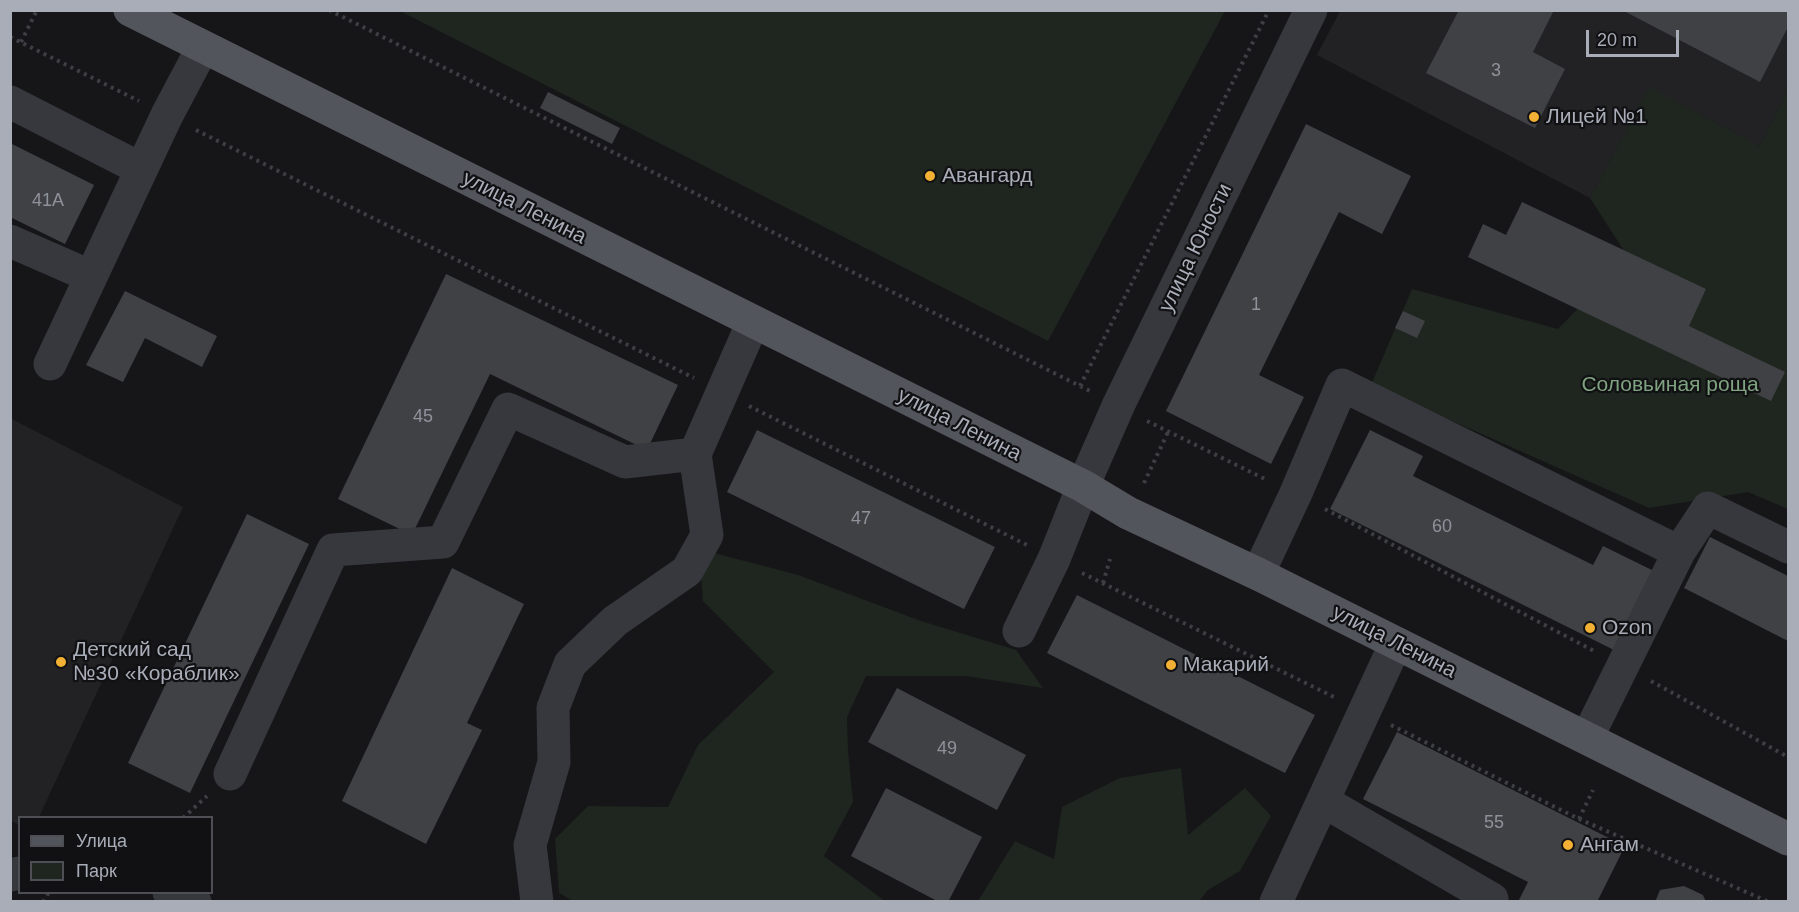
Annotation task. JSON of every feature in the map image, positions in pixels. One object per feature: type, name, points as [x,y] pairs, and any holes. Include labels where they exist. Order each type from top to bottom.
[{"type":"main road","name":"улица Ленина","points":[[130,10],[1083,486],[1128,513],[1258,574],[1788,839]]},
{"type":"street","name":"улица Юности","points":[[1019,631],[1054,559],[1119,404],[1311,10]]},
{"type":"street","points":[[50,364],[166,115],[203,47]]},
{"type":"street","points":[[10,102],[141,168]]},
{"type":"street","points":[[10,241],[90,276]]},
{"type":"street","points":[[537,902],[530,845],[554,762],[553,708],[570,664],[615,621],[687,572],[706,535],[694,454],[753,322]]},
{"type":"street","points":[[1258,574],[1296,494],[1342,385],[1679,552]]},
{"type":"street","points":[[230,774],[333,550],[443,542],[508,409],[625,462],[694,454]]},
{"type":"street","points":[[1587,738],[1679,552],[1708,507],[1788,547]]},
{"type":"street","points":[[1276,902],[1396,644]]},
{"type":"street","points":[[1323,801],[1492,899],[1491,902]]},
{"type":"street","points":[[174,894],[195,902]]},
{"type":"path","points":[[21,42],[37,10]]},
{"type":"path","points":[[329,10],[1119,404],[1168,432],[1296,494],[1622,666],[1788,757]]},
{"type":"path","points":[[1080,386],[1269,10]]},
{"type":"path","points":[[10,37],[1580,819],[1769,902]]},
{"type":"path","points":[[1144,483],[1168,432]]},
{"type":"path","points":[[1103,583],[1110,559]]},
{"type":"path","points":[[1580,819],[1593,790]]},
{"type":"shaded area","name":"Лицей №1","points":[[1340,11],[1788,11],[1788,89],[1760,146],[1649,88],[1590,198],[1317,55]]},
{"type":"shaded area","name":"Детский сад №30 «Кораблик»","points":[[10,418],[183,507],[39,816],[18,816],[18,824],[10,820]]},
{"type":"green space","name":"Авангард","points":[[400,11],[1225,11],[1048,341]]},
{"type":"green space","name":"Соловьиная роща","points":[[1649,87],[1760,146],[1788,89],[1788,509],[1748,492],[1649,508],[1371,385],[1412,289],[1558,329],[1628,257],[1590,198]]},
{"type":"green space","points":[[699,549],[798,575],[921,621],[1016,650],[1043,688],[966,676],[866,676],[847,717],[853,802],[824,856],[885,901],[573,901],[559,893],[555,839],[588,806],[668,807],[698,745],[774,672],[703,601]]},
{"type":"green space","points":[[1181,768],[1188,835],[1245,788],[1271,816],[1240,871],[1208,890],[1199,901],[978,901],[1015,841],[1054,859],[1062,807],[1120,778]]},
{"type":"building","points":[[1459,10],[1554,10],[1533,52],[1565,69],[1535,128],[1426,73]]},
{"type":"building","points":[[1622,10],[1788,10],[1788,27],[1760,82]]},
{"type":"building","points":[[548,92],[620,128],[612,144],[540,108]]},
{"type":"building","points":[[1306,124],[1411,176],[1382,234],[1339,212],[1259,375],[1304,397],[1271,464],[1166,411]]},
{"type":"building","points":[[10,143],[94,185],[65,244],[10,217]]},
{"type":"building","points":[[1522,202],[1706,289],[1689,326],[1785,372],[1771,401],[1468,257],[1483,224],[1506,235]]},
{"type":"building","points":[[446,274],[678,385],[647,450],[490,374],[412,535],[338,499]]},
{"type":"building","points":[[125,291],[217,336],[202,367],[145,338],[123,382],[86,365]]},
{"type":"building","points":[[1403,311],[1425,321],[1417,338],[1395,328]]},
{"type":"building","points":[[757,430],[995,547],[964,609],[727,492]]},
{"type":"building","points":[[1370,430],[1423,456],[1413,476],[1593,565],[1603,546],[1658,573],[1618,652],[1330,509]]},
{"type":"building","points":[[247,514],[309,544],[190,793],[128,763]]},
{"type":"building","points":[[1710,537],[1788,576],[1788,641],[1684,588]]},
{"type":"building","points":[[452,568],[524,604],[467,723],[482,730],[426,844],[342,801]]},
{"type":"building","points":[[1077,595],[1315,715],[1285,773],[1047,653]]},
{"type":"building","points":[[897,688],[1026,755],[997,810],[868,742]]},
{"type":"building","points":[[1397,732],[1625,846],[1597,902],[1518,902],[1528,882],[1363,799]]},
{"type":"building","points":[[886,788],[982,837],[948,902],[939,902],[851,856]]},
{"type":"building","points":[[1684,886],[1703,895],[1706,902],[1655,902],[1660,890]]},
{"type":"place","name":"Лицей №1","points":[[1534,117]]},
{"type":"place","name":"Авангард","points":[[930,176]]},
{"type":"place","name":"Ozon","points":[[1590,628]]},
{"type":"place","name":"Детский сад №30 «Кораблик»","points":[[61,662]]},
{"type":"place","name":"Макарий","points":[[1171,665]]},
{"type":"place","name":"Ангам","points":[[1568,845]]}]
